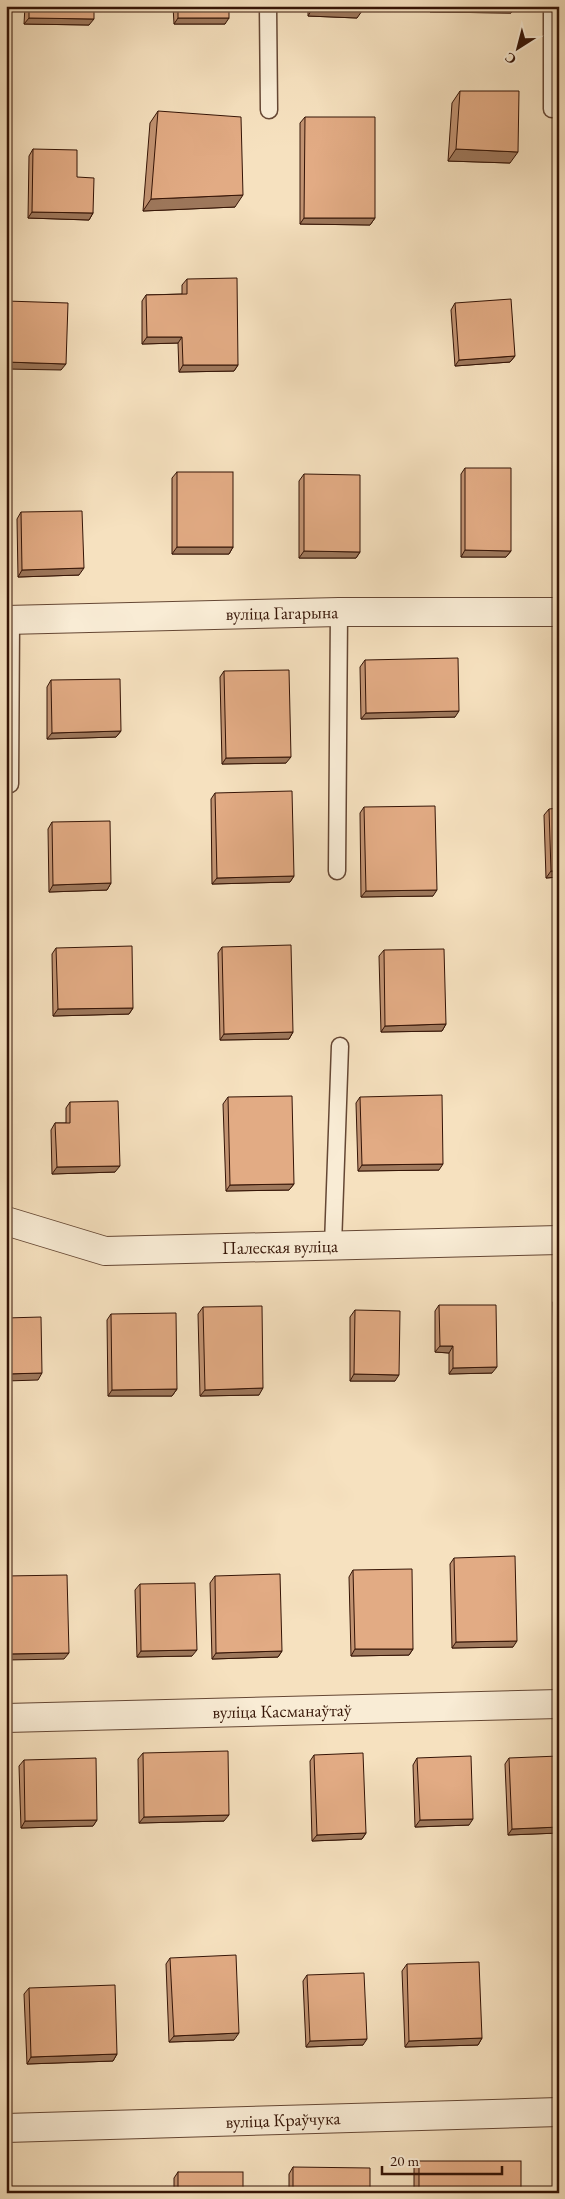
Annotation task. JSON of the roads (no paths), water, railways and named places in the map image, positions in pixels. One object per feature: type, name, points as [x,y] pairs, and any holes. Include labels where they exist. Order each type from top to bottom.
[{"type":"street","name":"вуліца Гагарына","points":[[9,620],[339,612],[559,612]]},
{"type":"street","name":"Палеская вуліца","points":[[6,1221],[104,1251],[559,1240]]},
{"type":"street","name":"вуліца Касманаўтаў","points":[[6,1718],[559,1704]]},
{"type":"street","name":"вуліца Краўчука","points":[[6,2128],[559,2112]]},
{"type":"lane","points":[[268,6],[270,110]]},
{"type":"lane","points":[[552,6],[552,109]]},
{"type":"lane","points":[[337,871],[339,612]]},
{"type":"lane","points":[[9,620],[10,784]]},
{"type":"lane","points":[[333,1245],[340,1046]]}]
